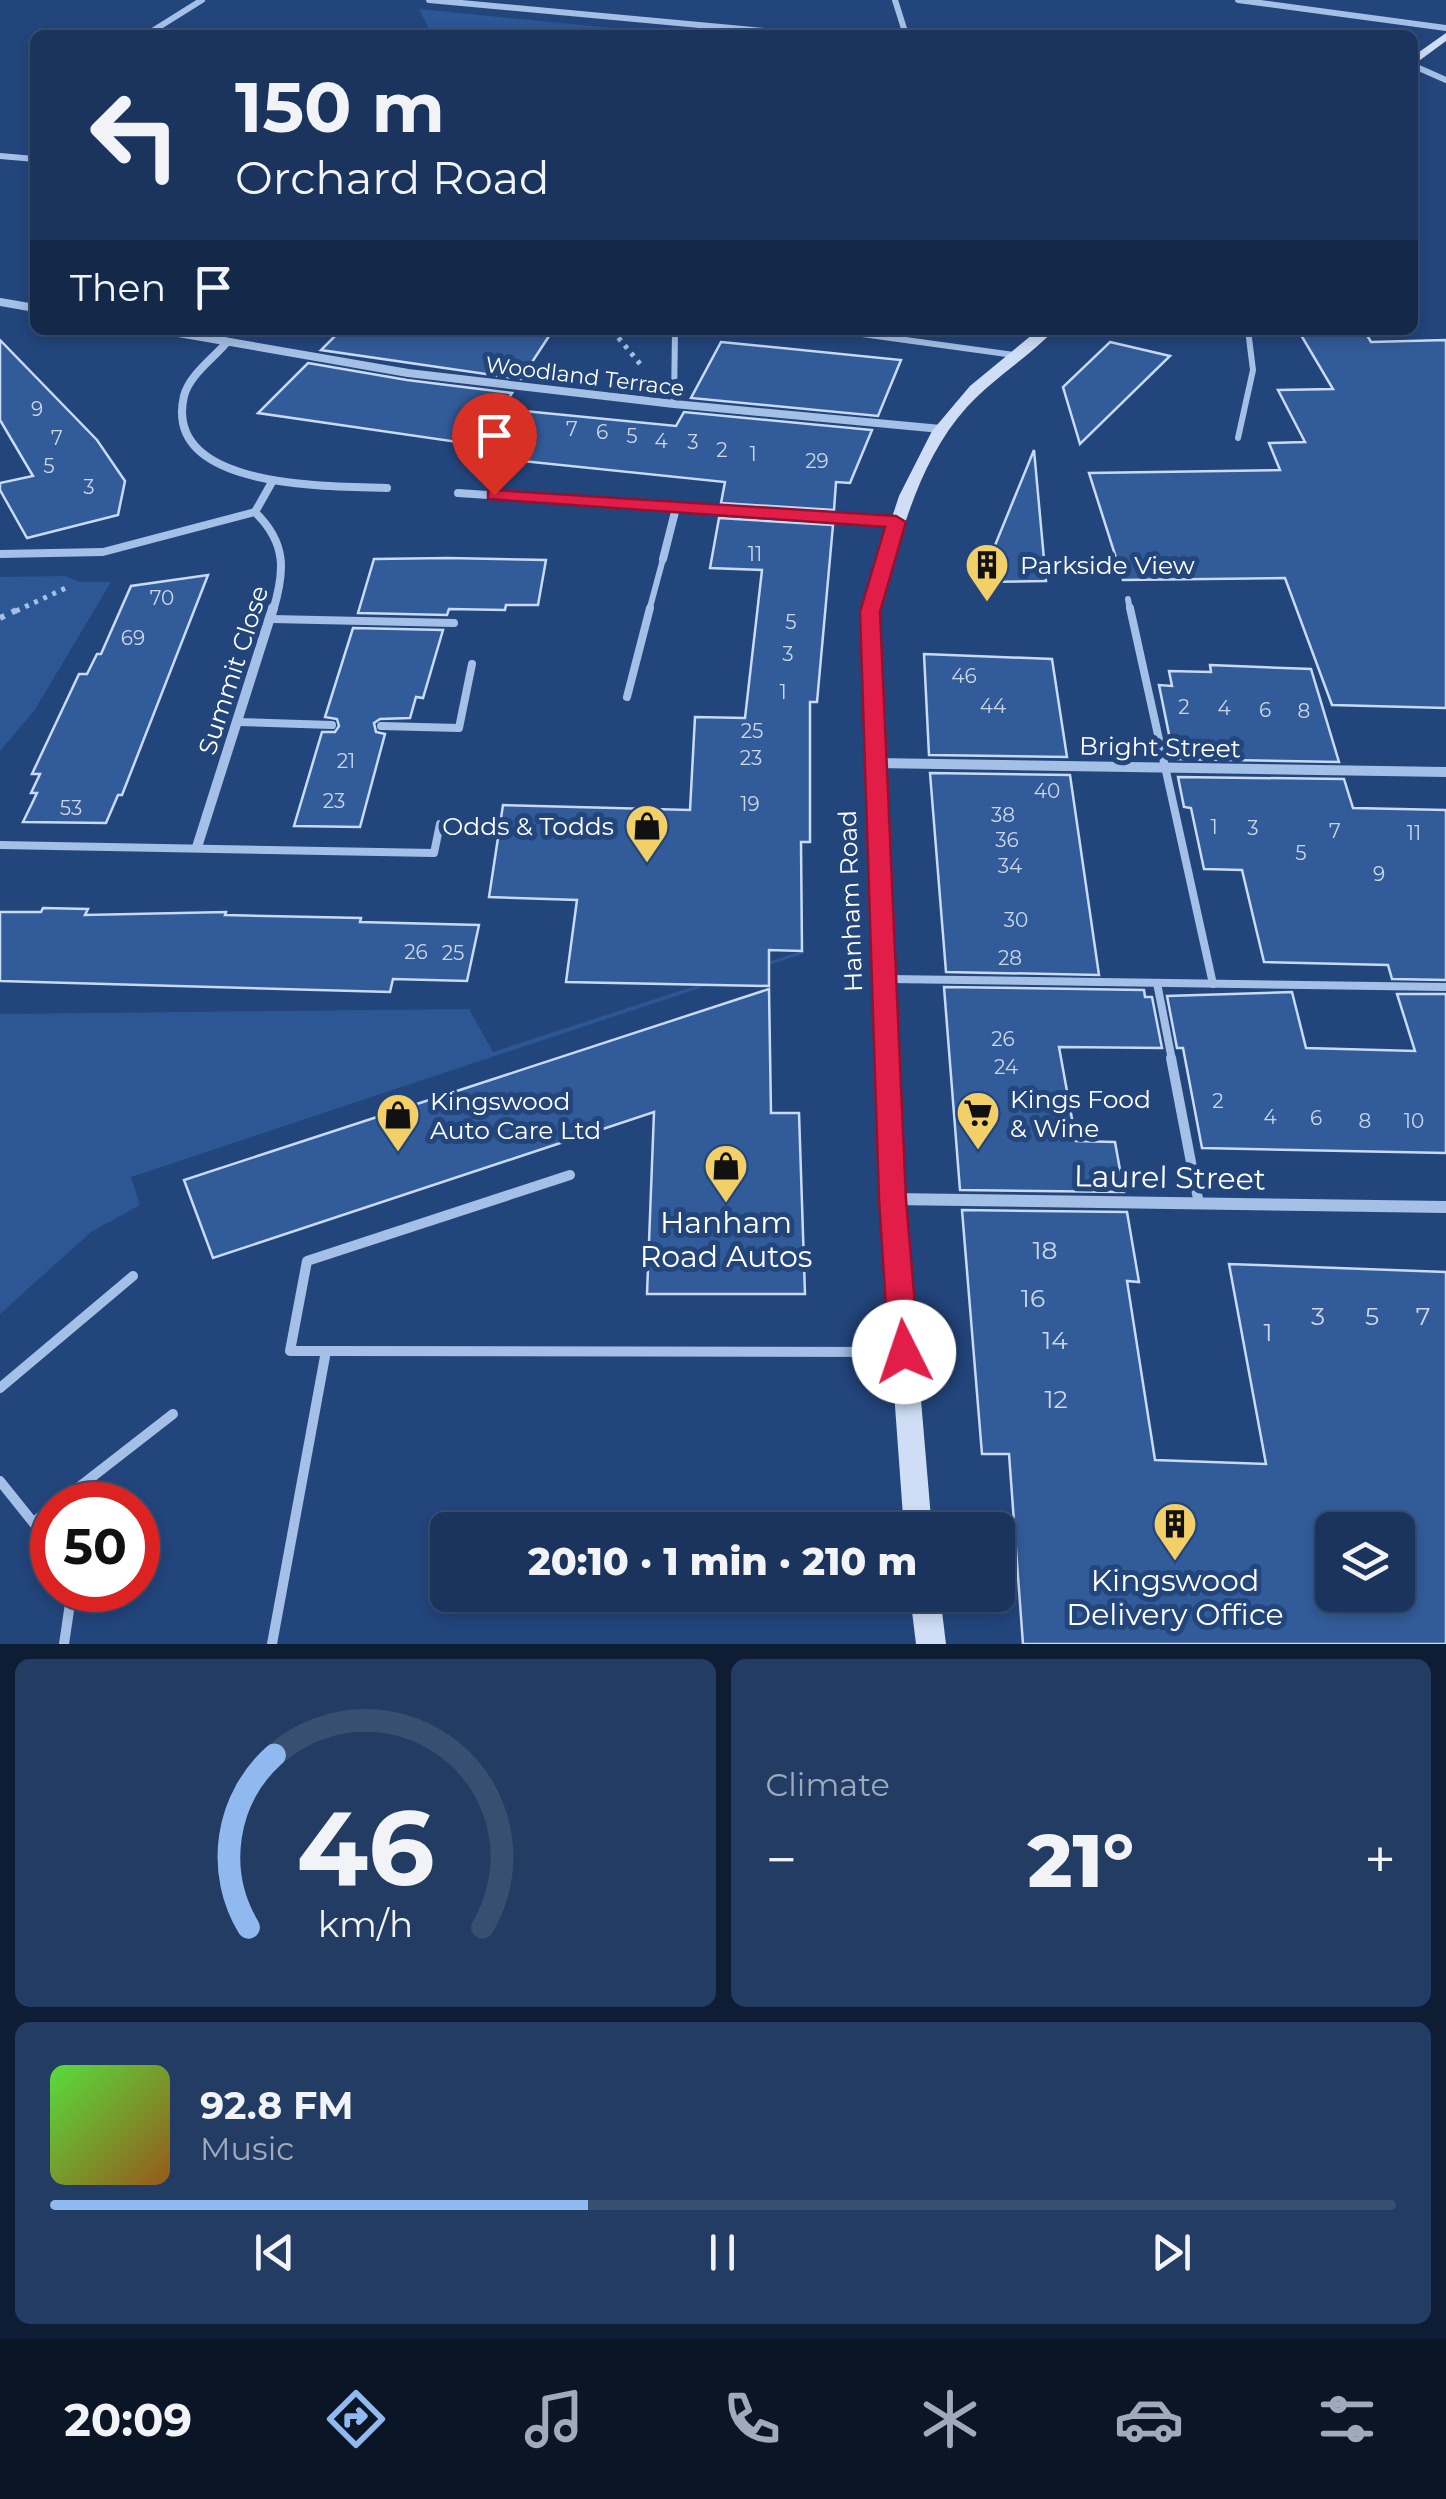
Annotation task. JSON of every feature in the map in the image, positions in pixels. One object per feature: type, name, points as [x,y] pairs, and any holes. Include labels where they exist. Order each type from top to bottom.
[{"type":"main road","points":[[1418,59],[1446,36]]},
{"type":"main road","name":"Hanham Road","points":[[917,1512],[892,1199],[870,612],[896,522],[941,428],[1014,355],[1041,335]]},
{"type":"main road","points":[[928,1612],[931,1644]]},
{"type":"street","points":[[154,30],[202,0]]},
{"type":"street","points":[[429,0],[753,30]]},
{"type":"street","points":[[895,0],[904,30]]},
{"type":"street","points":[[1238,0],[1446,28]]},
{"type":"street","points":[[1418,67],[1446,80]]},
{"type":"street","points":[[0,156],[30,159]]},
{"type":"street","points":[[0,302],[30,307]]},
{"type":"street","name":"Woodland Terrace","points":[[188,335],[408,373],[674,404],[941,428]]},
{"type":"street","points":[[227,342],[184,396],[184,426],[196,449],[225,469],[272,482],[387,488]]},
{"type":"street","points":[[0,554],[103,552],[255,512],[272,482]]},
{"type":"street","points":[[458,493],[896,522]]},
{"type":"street","points":[[664,559],[676,508]]},
{"type":"street","name":"Summit Close","points":[[197,847],[272,619],[284,560],[272,527],[255,512]]},
{"type":"street","name":"Bright Street","points":[[874,763],[1446,772]]},
{"type":"street","name":"Laurel Street","points":[[892,1199],[1446,1207]]},
{"type":"lane","points":[[674,404],[675,335]]},
{"type":"lane","points":[[868,335],[1014,355]]},
{"type":"lane","points":[[1238,438],[1253,370],[1249,335]]},
{"type":"lane","points":[[627,697],[664,559]]},
{"type":"lane","points":[[1128,599],[1213,984]]},
{"type":"lane","points":[[272,619],[454,623]]},
{"type":"lane","points":[[381,726],[459,728],[472,664]]},
{"type":"lane","points":[[238,722],[332,725]]},
{"type":"lane","points":[[0,845],[434,853],[440,824]]},
{"type":"lane","points":[[883,979],[1446,987]]},
{"type":"lane","points":[[1157,983],[1199,1204]]},
{"type":"lane","points":[[570,1175],[307,1261],[290,1351],[904,1352]]},
{"type":"lane","points":[[0,1388],[133,1276]]},
{"type":"lane","points":[[272,1644],[326,1351]]},
{"type":"lane","points":[[85,1482],[174,1414]]},
{"type":"lane","points":[[0,1481],[30,1517]]},
{"type":"lane","points":[[64,1644],[69,1612]]},
{"type":"shaded area","points":[[419,9],[633,30],[430,30]]},
{"type":"shaded area","points":[[65,576],[80,582],[111,582],[34,711],[0,751],[0,577]]},
{"type":"shaded area","points":[[805,953],[131,1177],[140,1205],[91,1232],[0,1314],[0,1014],[469,1009],[493,1052]]},
{"type":"building","points":[[336,335],[550,335],[521,379],[321,350]]},
{"type":"building","points":[[1301,335],[1367,335],[1371,342],[1446,340],[1446,708],[1332,705],[1285,578],[1123,580],[1089,473],[1280,470],[1269,443],[1305,442],[1278,390],[1333,389]]},
{"type":"building","points":[[0,340],[97,440],[125,481],[118,515],[27,538],[0,490],[0,483],[33,476],[0,420]]},
{"type":"building","points":[[721,342],[901,360],[878,416],[691,398]]},
{"type":"building","points":[[1110,342],[1170,356],[1080,444],[1063,387]]},
{"type":"building","points":[[308,363],[512,393],[478,445],[258,413]]},
{"type":"building","points":[[514,410],[676,426],[684,412],[872,430],[850,483],[836,482],[834,510],[721,503],[725,482],[484,457]]},
{"type":"building","points":[[1034,450],[1046,581],[980,582]]},
{"type":"building","points":[[719,518],[833,525],[817,702],[810,702],[810,842],[801,842],[802,951],[769,950],[769,986],[566,982],[577,900],[489,897],[503,805],[690,810],[695,717],[745,718],[762,570],[710,568]]},
{"type":"building","points":[[374,559],[546,560],[538,605],[506,605],[505,610],[449,609],[447,615],[358,613]]},
{"type":"building","points":[[208,575],[122,795],[118,795],[106,823],[23,822],[37,793],[31,793],[40,774],[32,774],[79,674],[87,674],[97,654],[101,654],[131,586]]},
{"type":"building","points":[[353,628],[443,630],[423,698],[416,697],[410,718],[380,719],[374,723],[376,732],[385,734],[360,827],[294,826],[322,732],[335,732],[339,726],[337,719],[325,717]]},
{"type":"building","points":[[924,654],[1052,659],[1067,757],[929,755]]},
{"type":"building","points":[[1210,665],[1311,669],[1339,762],[1174,759],[1159,685],[1172,686],[1169,671],[1211,672]]},
{"type":"building","points":[[930,773],[1070,775],[1099,975],[946,972]]},
{"type":"building","points":[[1178,777],[1344,779],[1353,808],[1446,810],[1446,980],[1392,979],[1388,965],[1264,962],[1242,870],[1204,869],[1191,808],[1184,807]]},
{"type":"building","points":[[43,908],[88,909],[85,915],[226,912],[225,915],[479,925],[467,981],[393,979],[390,992],[0,981],[0,912],[41,912]]},
{"type":"building","points":[[944,987],[1144,990],[1145,997],[1152,997],[1162,1048],[1059,1047],[1076,1141],[1115,1142],[1124,1192],[960,1190]]},
{"type":"building","points":[[769,989],[771,1113],[799,1113],[805,1294],[647,1294],[654,1112],[213,1258],[184,1180]]},
{"type":"building","points":[[1292,992],[1306,1048],[1415,1051],[1397,994],[1446,994],[1446,1153],[1202,1148],[1183,1048],[1177,1048],[1167,996]]},
{"type":"building","points":[[962,1210],[1127,1212],[1139,1282],[1127,1281],[1155,1460],[1266,1464],[1229,1264],[1446,1272],[1446,1644],[1023,1644],[1009,1454],[982,1454]]},
{"type":"place","name":"Parkside View","points":[[987,603]]},
{"type":"place","name":"Odds & Todds","points":[[647,864]]},
{"type":"place","name":"Kings Food & Wine","points":[[978,1151]]},
{"type":"place","name":"Kingswood Auto Care Ltd","points":[[398,1153]]},
{"type":"place","name":"Hanham Road Autos","points":[[726,1204]]},
{"type":"place","name":"Kingswood Delivery Office","points":[[1175,1562]]},
{"type":"route","points":[[494,495],[896,522],[870,612],[892,1199],[904,1352]]}]
